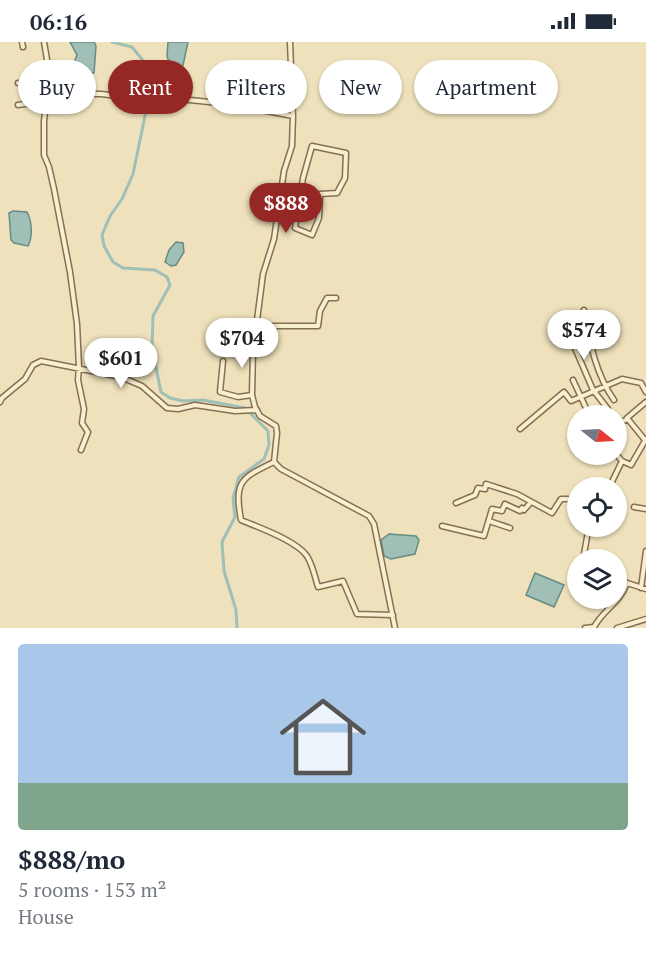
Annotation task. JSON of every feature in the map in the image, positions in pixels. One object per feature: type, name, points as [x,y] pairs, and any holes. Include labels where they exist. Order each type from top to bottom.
[{"type":"street","points":[[45,42],[48,60]]},
{"type":"street","points":[[274,462],[276,426],[260,416],[252,395],[253,351],[263,274],[274,239],[284,171],[292,146],[290,42]]},
{"type":"street","points":[[96,94],[228,104],[293,116]]},
{"type":"street","points":[[45,114],[44,155],[52,178],[70,272],[77,324],[78,380],[84,409],[82,423],[88,432],[81,450]]},
{"type":"street","points":[[312,146],[346,153],[345,178],[337,193],[320,194],[319,218],[312,235],[295,228],[299,205],[303,178],[312,146]]},
{"type":"street","points":[[280,198],[299,205]]},
{"type":"street","points":[[256,326],[318,326],[320,311],[327,298],[336,297]]},
{"type":"street","points":[[584,310],[597,369],[604,386],[614,400]]},
{"type":"street","points":[[572,341],[593,390],[605,405]]},
{"type":"street","points":[[0,402],[25,379],[33,365],[41,361],[121,377],[142,386],[167,408],[195,405],[238,411],[256,410]]},
{"type":"street","points":[[223,361],[220,392],[238,397],[252,395]]},
{"type":"street","points":[[520,429],[564,392],[571,401],[593,390],[628,379],[641,383],[646,392]]},
{"type":"street","points":[[573,380],[584,405]]},
{"type":"street","points":[[627,463],[631,465],[646,439],[628,419],[646,402]]},
{"type":"street","points":[[274,462],[281,469],[369,516],[374,524],[395,628]]},
{"type":"street","points":[[274,462],[247,476],[240,488],[238,503],[241,520],[297,546],[306,556],[318,587],[343,581],[357,614],[393,615]]},
{"type":"street","points":[[456,503],[475,495],[478,488],[485,489],[486,484],[517,494],[552,513],[561,499],[567,499]]},
{"type":"street","points":[[442,526],[484,536],[492,509],[502,510],[506,504],[520,511],[531,502]]},
{"type":"street","points":[[634,507],[646,509]]},
{"type":"street","points":[[489,521],[510,528]]},
{"type":"street","points":[[640,588],[646,551]]},
{"type":"street","points":[[627,583],[646,590]]},
{"type":"street","points":[[585,628],[594,627],[608,609]]},
{"type":"street","points":[[617,628],[646,619]]},
{"type":"water","points":[[70,42],[94,42],[95,60],[75,60],[77,55]]},
{"type":"water","points":[[168,42],[188,42],[184,60],[168,60]]},
{"type":"water","points":[[27,212],[29,216],[31,234],[28,246],[14,243],[11,240],[9,213]]},
{"type":"water","points":[[176,242],[183,243],[184,252],[176,265],[171,266],[165,262],[169,250]]},
{"type":"water","points":[[389,534],[416,536],[419,540],[415,554],[391,559],[384,556],[381,540]]},
{"type":"water","points":[[535,573],[564,585],[554,607],[526,595]]},
{"type":"waterway","points":[[112,42],[132,47],[145,63],[152,82],[133,174],[102,235],[104,246],[113,262],[123,268],[155,270],[167,277],[170,285],[153,316],[152,348],[161,392],[170,398],[183,401],[203,400],[245,408],[268,431],[269,445],[264,459],[239,477],[233,498],[235,517],[222,542],[224,571],[236,610],[237,628]]}]
